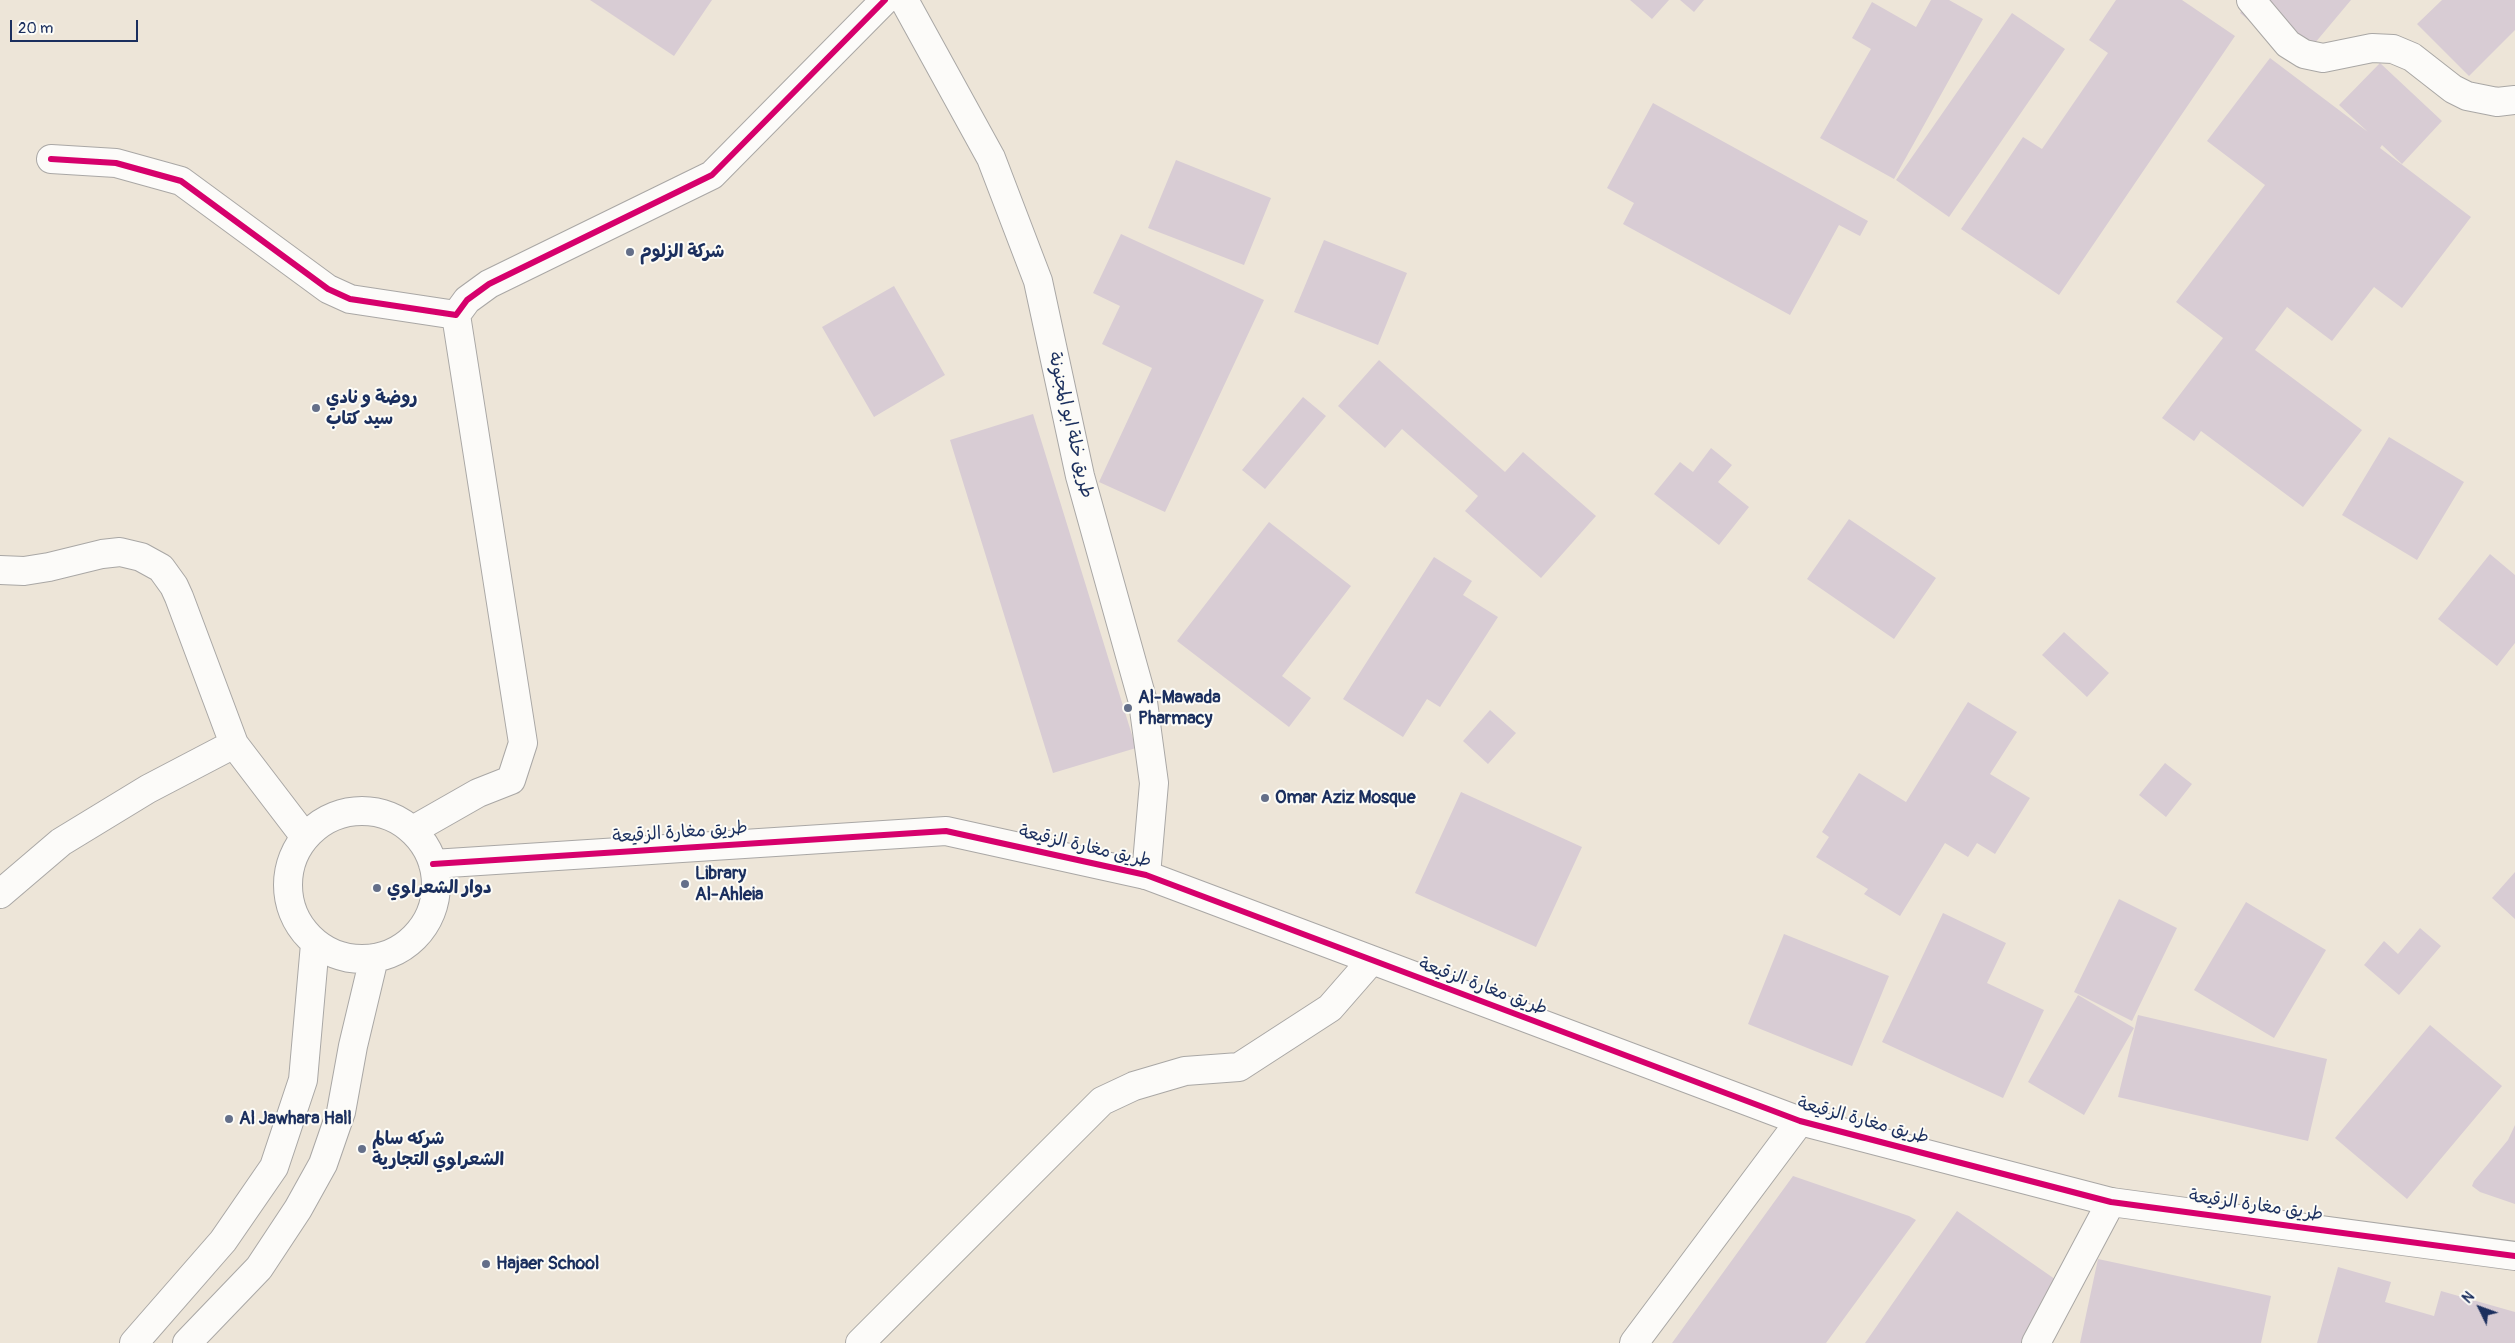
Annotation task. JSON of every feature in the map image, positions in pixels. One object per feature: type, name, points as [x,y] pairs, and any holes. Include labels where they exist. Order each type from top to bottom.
[{"type":"street","points":[[413,830],[478,793],[511,780],[523,743],[456,315],[467,300],[489,284],[712,175],[885,0]]},
{"type":"street","name":"طريق خلة ابو المجنونة","points":[[904,0],[990,158],[1038,281],[1080,476],[1144,702],[1154,783],[1146,875]]},
{"type":"street","points":[[2250,0],[2288,44],[2304,54],[2323,58],[2372,48],[2393,49],[2412,56],[2453,89],[2466,96],[2496,102],[2515,100]]},
{"type":"street","points":[[51,159],[116,163],[182,181],[328,289],[350,299],[456,315]]},
{"type":"street","points":[[0,570],[24,571],[102,554],[120,552],[141,557],[160,568],[179,596],[234,744],[305,837]]},
{"type":"street","points":[[0,894],[61,842],[148,788],[234,744]]},
{"type":"street","points":[[368,810],[392,816],[413,830],[428,850],[437,874],[436,900],[426,924],[409,944],[386,956],[361,960],[336,955],[315,944],[299,926],[290,905],[287,881],[292,857],[305,837],[323,821],[345,812],[368,810]]},
{"type":"street","name":"طريق مغارة الزقيعة","points":[[433,864],[946,831],[1146,875],[1800,1121],[2111,1202],[2515,1256]]},
{"type":"street","points":[[134,1343],[223,1241],[274,1166],[303,1080],[315,944]]},
{"type":"street","points":[[187,1343],[258,1268],[298,1210],[323,1164],[341,1112],[353,1046],[374,958]]},
{"type":"street","points":[[860,1343],[1102,1100],[1134,1086],[1185,1071],[1239,1067],[1330,1008],[1371,961]]},
{"type":"street","points":[[1634,1343],[1800,1121]]},
{"type":"street","points":[[2036,1343],[2111,1202]]},
{"type":"building","points":[[590,0],[712,0],[674,56]]},
{"type":"building","points":[[1630,0],[1669,0],[1652,19]]},
{"type":"building","points":[[1680,0],[1704,0],[1694,12]]},
{"type":"building","points":[[1931,0],[1949,0],[1983,19],[1894,179],[1820,138],[1871,49],[1852,38],[1872,2],[1916,27]]},
{"type":"building","points":[[2116,0],[2182,0],[2235,36],[2059,295],[1961,229],[2023,137],[2042,149],[2108,53],[2089,40]]},
{"type":"building","points":[[2251,0],[2351,0],[2299,62],[2240,13]]},
{"type":"building","points":[[2442,0],[2515,0],[2515,30],[2469,76],[2417,24]]},
{"type":"building","points":[[2012,13],[2065,49],[1949,217],[1896,180]]},
{"type":"building","points":[[2270,58],[2368,132],[2339,105],[2380,63],[2442,121],[2402,164],[2382,145],[2380,148],[2471,217],[2402,308],[2374,287],[2332,341],[2287,307],[2255,350],[2362,430],[2303,507],[2201,431],[2194,441],[2162,418],[2223,338],[2176,302],[2265,185],[2207,141]]},
{"type":"building","points":[[1653,103],[1868,221],[1860,236],[1839,225],[1790,315],[1623,224],[1634,203],[1607,188]]},
{"type":"building","points":[[1176,160],[1271,198],[1244,265],[1148,228]]},
{"type":"building","points":[[1121,234],[1264,300],[1165,512],[1099,482],[1152,368],[1102,344],[1120,306],[1093,293]]},
{"type":"building","points":[[1324,240],[1407,273],[1378,345],[1294,312]]},
{"type":"building","points":[[894,286],[945,375],[874,417],[822,327]]},
{"type":"building","points":[[1379,360],[1505,472],[1523,452],[1596,516],[1541,578],[1465,511],[1478,496],[1402,429],[1385,448],[1338,406]]},
{"type":"building","points":[[1303,397],[1326,416],[1265,489],[1242,470]]},
{"type":"building","points":[[1033,414],[1136,748],[1053,773],[950,440]]},
{"type":"building","points":[[2389,437],[2464,482],[2417,560],[2342,515]]},
{"type":"building","points":[[1711,448],[1732,465],[1718,482],[1749,507],[1719,545],[1654,494],[1680,462],[1693,472]]},
{"type":"building","points":[[1849,519],[1936,578],[1894,639],[1807,579]]},
{"type":"building","points":[[1269,522],[1351,586],[1282,676],[1311,698],[1289,727],[1177,641]]},
{"type":"building","points":[[2490,554],[2515,575],[2515,643],[2497,666],[2438,619]]},
{"type":"building","points":[[1434,557],[1472,581],[1463,595],[1498,617],[1440,707],[1427,699],[1403,737],[1343,699]]},
{"type":"building","points":[[2064,632],[2109,673],[2087,697],[2042,655]]},
{"type":"building","points":[[1968,702],[2017,732],[1990,774],[2030,798],[1995,854],[1977,843],[1968,857],[1945,843],[1900,916],[1864,894],[1868,889],[1816,857],[1829,837],[1822,832],[1859,773],[1906,802]]},
{"type":"building","points":[[1490,710],[1516,733],[1488,764],[1463,741]]},
{"type":"building","points":[[2165,763],[2192,784],[2166,817],[2139,795]]},
{"type":"building","points":[[1461,792],[1582,847],[1536,947],[1415,893]]},
{"type":"building","points":[[2515,872],[2515,919],[2492,898]]},
{"type":"building","points":[[2119,899],[2177,928],[2132,1021],[2074,992]]},
{"type":"building","points":[[2246,902],[2326,950],[2274,1038],[2194,990]]},
{"type":"building","points":[[1943,913],[2006,943],[1987,983],[2044,1010],[2003,1098],[1882,1042]]},
{"type":"building","points":[[2420,928],[2441,946],[2399,995],[2364,965],[2384,941],[2398,954]]},
{"type":"building","points":[[1784,934],[1889,976],[1852,1066],[1748,1024]]},
{"type":"building","points":[[2078,995],[2134,1028],[2084,1115],[2028,1082]]},
{"type":"building","points":[[2138,1015],[2327,1059],[2308,1141],[2118,1097]]},
{"type":"building","points":[[2430,1025],[2502,1086],[2407,1199],[2335,1138]]},
{"type":"building","points":[[2515,1125],[2515,1204],[2480,1192],[2472,1186],[2474,1181],[2508,1140]]},
{"type":"building","points":[[1793,1176],[1916,1220],[1826,1343],[1672,1343]]},
{"type":"building","points":[[1957,1211],[2062,1284],[2022,1343],[1865,1343]]},
{"type":"building","points":[[2098,1259],[2271,1296],[2261,1343],[2080,1343]]},
{"type":"building","points":[[2338,1267],[2391,1282],[2385,1302],[2434,1316],[2441,1291],[2515,1312],[2515,1343],[2317,1343]]},
{"type":"cycle path","points":[[51,159],[116,163],[181,181],[328,289],[350,299],[456,315],[467,300],[489,284],[712,175],[885,0]]},
{"type":"cycle path","points":[[433,864],[946,831],[1146,875],[1800,1121],[2111,1202],[2515,1256]]},
{"type":"place","name":"شركة الزلوم","points":[[630,252]]},
{"type":"place","name":"روضة و نادي سيد كتاب","points":[[316,408]]},
{"type":"place","name":"Al-Mawada Pharmacy","points":[[1128,708]]},
{"type":"place","name":"Omar Aziz Mosque","points":[[1265,798]]},
{"type":"place","name":"Library Al-Ahleia","points":[[685,884]]},
{"type":"place","name":"دوار الشعراوي","points":[[377,888]]},
{"type":"place","name":"Al Jawhara Hall","points":[[229,1119]]},
{"type":"place","name":"شركه سالم الشعراوي التجارية","points":[[362,1149]]},
{"type":"place","name":"Hajaer School","points":[[486,1264]]}]
